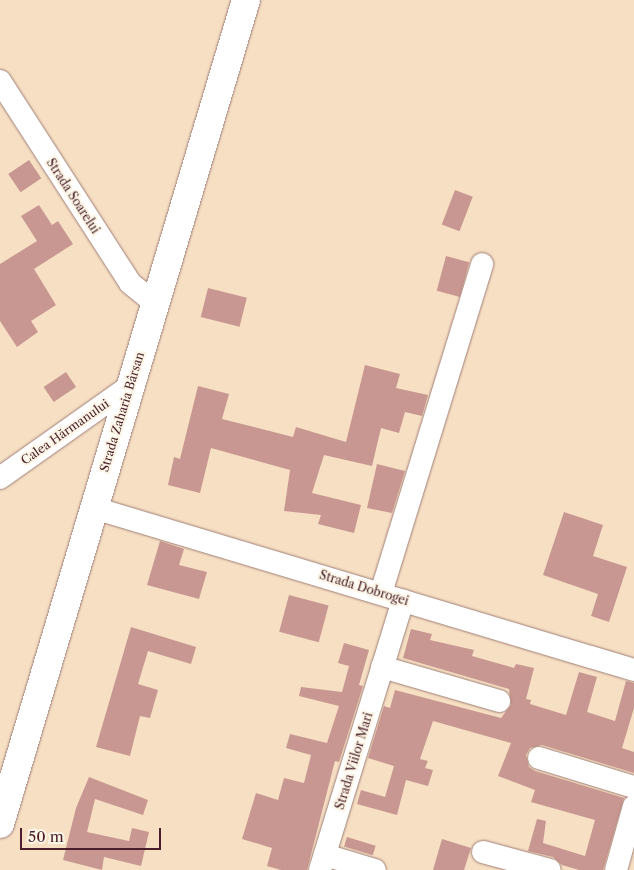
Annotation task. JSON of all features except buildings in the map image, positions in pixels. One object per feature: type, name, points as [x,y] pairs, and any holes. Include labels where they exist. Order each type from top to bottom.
[{"type":"main road","name":"Strada Zaharia Bârsan","points":[[0,824],[246,0]]},
{"type":"street","name":"Strada Soarelui","points":[[0,81],[130,283],[155,303]]},
{"type":"street","points":[[381,593],[482,264]]},
{"type":"street","name":"Calea Hărmanului","points":[[0,478],[130,386]]},
{"type":"street","name":"Strada Dobrogei","points":[[94,508],[634,670]]},
{"type":"street","name":"Strada Viilor Mari","points":[[374,870],[322,862],[402,600]]},
{"type":"street","points":[[382,666],[499,700]]},
{"type":"street","points":[[539,758],[634,787]]},
{"type":"street","points":[[616,870],[634,806]]},
{"type":"street","points":[[483,852],[550,870]]}]
